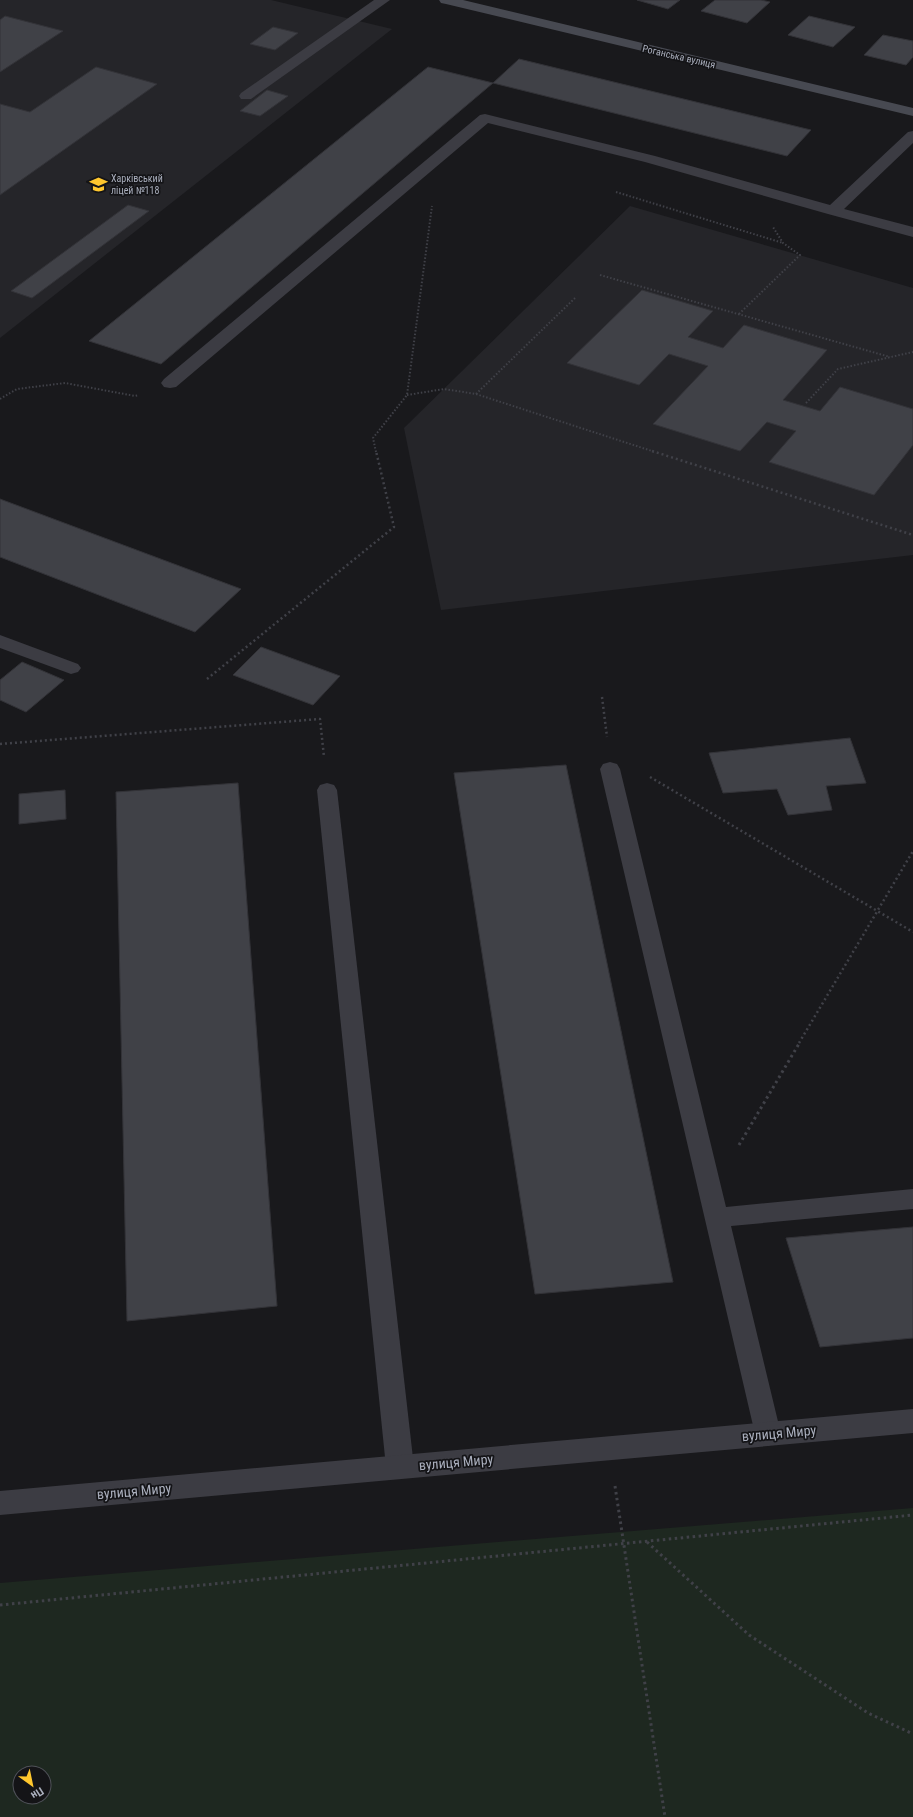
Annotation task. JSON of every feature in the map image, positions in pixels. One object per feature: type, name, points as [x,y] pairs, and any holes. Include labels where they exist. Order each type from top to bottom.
[{"type":"main road","name":"Роганська вулиця","points":[[446,0],[913,112]]},
{"type":"street","points":[[246,96],[383,0]]},
{"type":"street","points":[[170,383],[485,118],[650,159],[913,232]]},
{"type":"street","points":[[833,211],[913,135]]},
{"type":"street","points":[[0,641],[71,668]]},
{"type":"street","points":[[610,769],[768,1434]]},
{"type":"street","points":[[327,790],[400,1467]]},
{"type":"street","points":[[716,1218],[913,1199]]},
{"type":"street","name":"вулиця Миру","points":[[0,1503],[913,1421]]},
{"type":"path","points":[[207,679],[394,527],[373,438],[407,395],[438,157]]},
{"type":"path","points":[[749,187],[782,243]]},
{"type":"path","points":[[616,192],[782,243],[800,255],[739,314]]},
{"type":"path","points":[[600,275],[890,357]]},
{"type":"path","points":[[476,394],[575,298]]},
{"type":"path","points":[[806,403],[838,369],[913,352]]},
{"type":"path","points":[[0,399],[17,389],[65,383],[136,396],[170,383]]},
{"type":"path","points":[[407,395],[444,389],[476,394],[913,535]]},
{"type":"path","points":[[602,697],[610,769]]},
{"type":"path","points":[[0,744],[320,719],[327,790]]},
{"type":"path","points":[[649,776],[913,932]]},
{"type":"path","points":[[710,1194],[913,851]]},
{"type":"path","points":[[0,1605],[913,1515]]},
{"type":"path","points":[[646,1542],[749,1635],[868,1713],[913,1734]]},
{"type":"path","points":[[624,1544],[665,1817]]},
{"type":"shaded area","name":"Харківський ліцей №118","points":[[0,0],[271,0],[392,29],[0,338]]},
{"type":"shaded area","points":[[630,206],[913,288],[913,555],[441,610],[404,428]]},
{"type":"shaded area","points":[[913,1508],[913,1817],[0,1817],[0,1583]]},
{"type":"building","points":[[637,0],[680,0],[668,9]]},
{"type":"building","points":[[715,0],[761,0],[770,2],[747,23],[701,11]]},
{"type":"building","points":[[5,16],[63,31],[0,72],[0,20]]},
{"type":"building","points":[[809,16],[855,27],[833,47],[788,35]]},
{"type":"building","points":[[273,27],[298,33],[275,50],[250,44]]},
{"type":"building","points":[[883,35],[913,41],[913,57],[906,65],[864,55]]},
{"type":"building","points":[[519,59],[811,130],[787,156],[493,83]]},
{"type":"building","points":[[96,67],[157,84],[0,195],[0,104],[30,112]]},
{"type":"building","points":[[428,67],[493,83],[161,364],[89,341]]},
{"type":"building","points":[[267,90],[288,96],[260,116],[240,111]]},
{"type":"building","points":[[128,205],[149,211],[32,298],[11,291]]},
{"type":"building","points":[[642,290],[713,311],[688,337],[723,348],[744,325],[827,350],[783,400],[820,411],[840,387],[913,409],[913,445],[874,495],[769,462],[796,431],[767,422],[740,451],[653,424],[708,366],[669,354],[639,385],[567,363]]},
{"type":"building","points":[[0,499],[241,589],[195,632],[0,557]]},
{"type":"building","points":[[261,647],[340,676],[313,705],[233,675]]},
{"type":"building","points":[[22,662],[64,680],[26,712],[0,700],[0,680]]},
{"type":"building","points":[[850,738],[866,783],[826,786],[832,810],[788,815],[777,789],[723,793],[709,753]]},
{"type":"building","points":[[566,765],[673,1282],[535,1294],[454,773]]},
{"type":"building","points":[[238,783],[277,1306],[127,1321],[116,792]]},
{"type":"building","points":[[65,790],[66,819],[19,824],[19,794]]},
{"type":"building","points":[[913,1227],[913,1338],[820,1347],[786,1238]]},
{"type":"place","name":"Харківський ліцей №118","points":[[98,184]]}]
